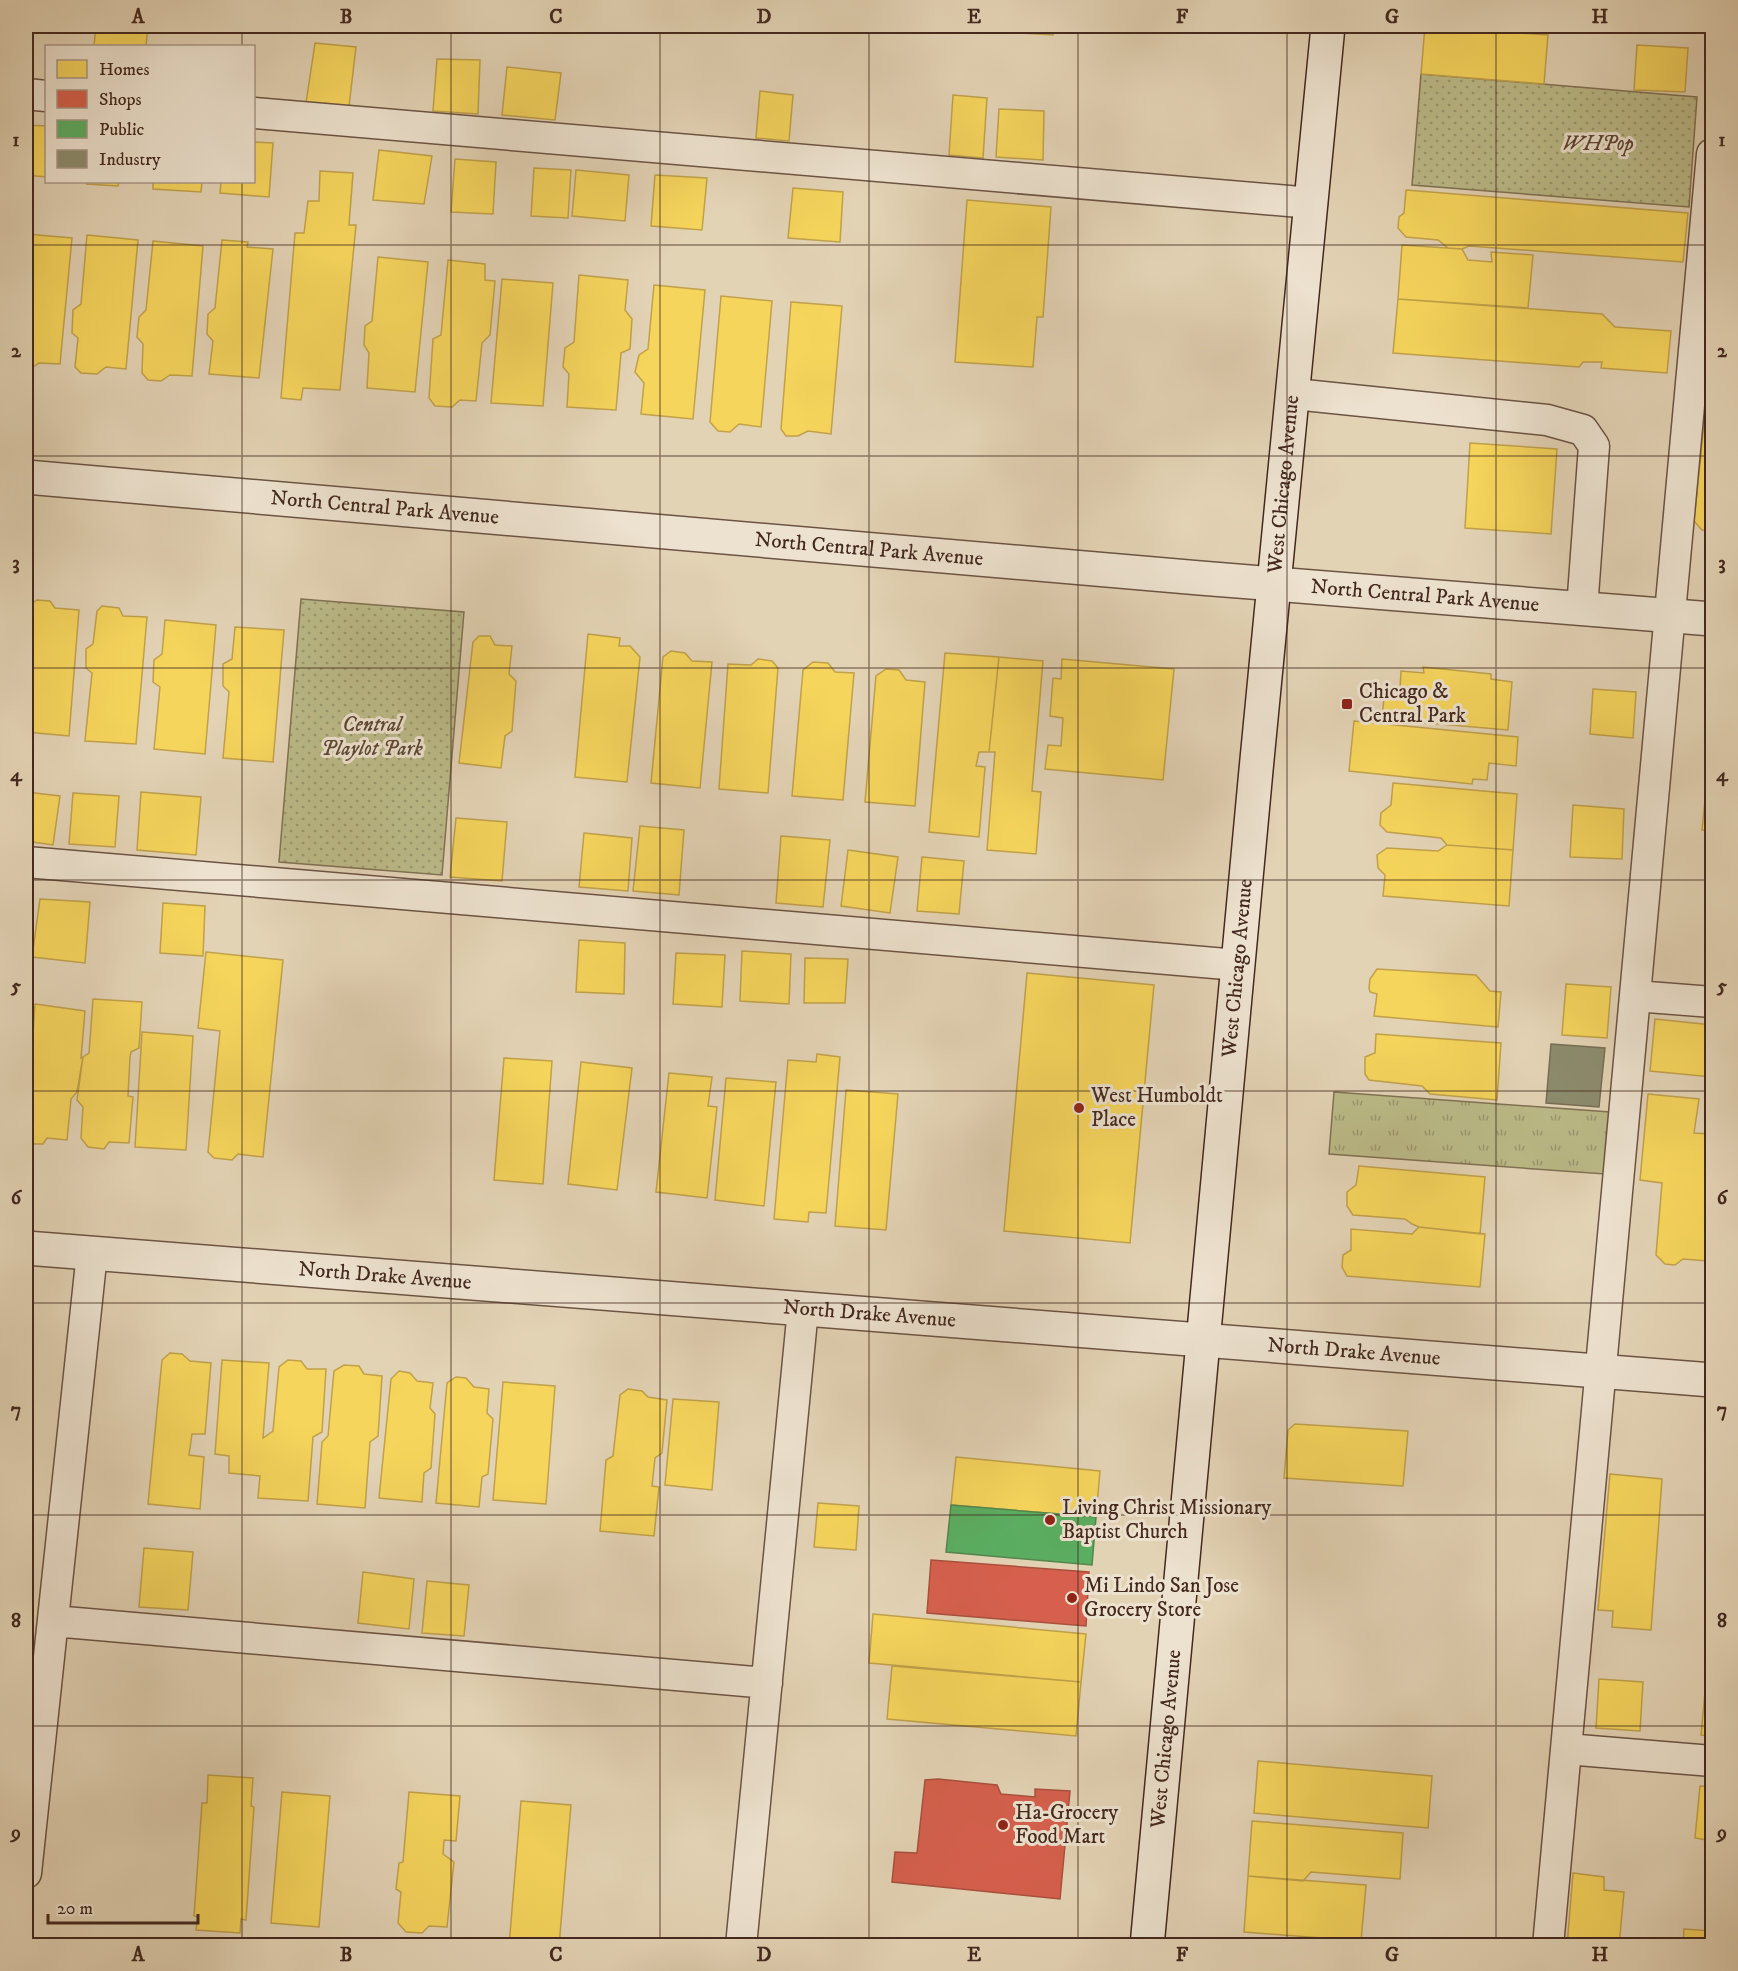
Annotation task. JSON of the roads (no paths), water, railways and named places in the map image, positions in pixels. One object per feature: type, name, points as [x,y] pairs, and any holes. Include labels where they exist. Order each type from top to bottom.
[{"type":"street","name":"West Chicago Avenue","points":[[1147,1946],[1328,26]]},
{"type":"street","name":"North Central Park Avenue","points":[[26,477],[1274,584],[1713,619]]},
{"type":"street","name":"North Drake Avenue","points":[[26,1248],[1713,1380]]},
{"type":"lane","points":[[26,94],[45,96]]},
{"type":"lane","points":[[255,113],[1312,203]]},
{"type":"lane","points":[[1548,1946],[1670,616],[1708,246],[1713,154]]},
{"type":"lane","points":[[1294,394],[1547,420],[1583,430],[1594,446],[1582,609]]},
{"type":"lane","points":[[26,862],[1238,965]]},
{"type":"lane","points":[[1635,996],[1713,1002]]},
{"type":"lane","points":[[26,1873],[92,1253]]},
{"type":"lane","points":[[741,1946],[803,1309]]},
{"type":"lane","points":[[53,1621],[766,1683]]},
{"type":"lane","points":[[1566,1749],[1713,1761]]},
{"type":"place","name":"Chicago & Central Park","points":[[1347,704]]},
{"type":"place","name":"West Humboldt Place","points":[[1079,1108]]},
{"type":"place","name":"Living Christ Missionary Baptist Church","points":[[1050,1520]]},
{"type":"place","name":"Mi Lindo San Jose Grocery Store","points":[[1072,1598]]},
{"type":"place","name":"Ha-Grocery Food Mart","points":[[1003,1825]]},
{"type":"park label","name":"WHPop","points":[[1598,144]]},
{"type":"park label","name":"Central Playlot Park","points":[[372,737]]}]
